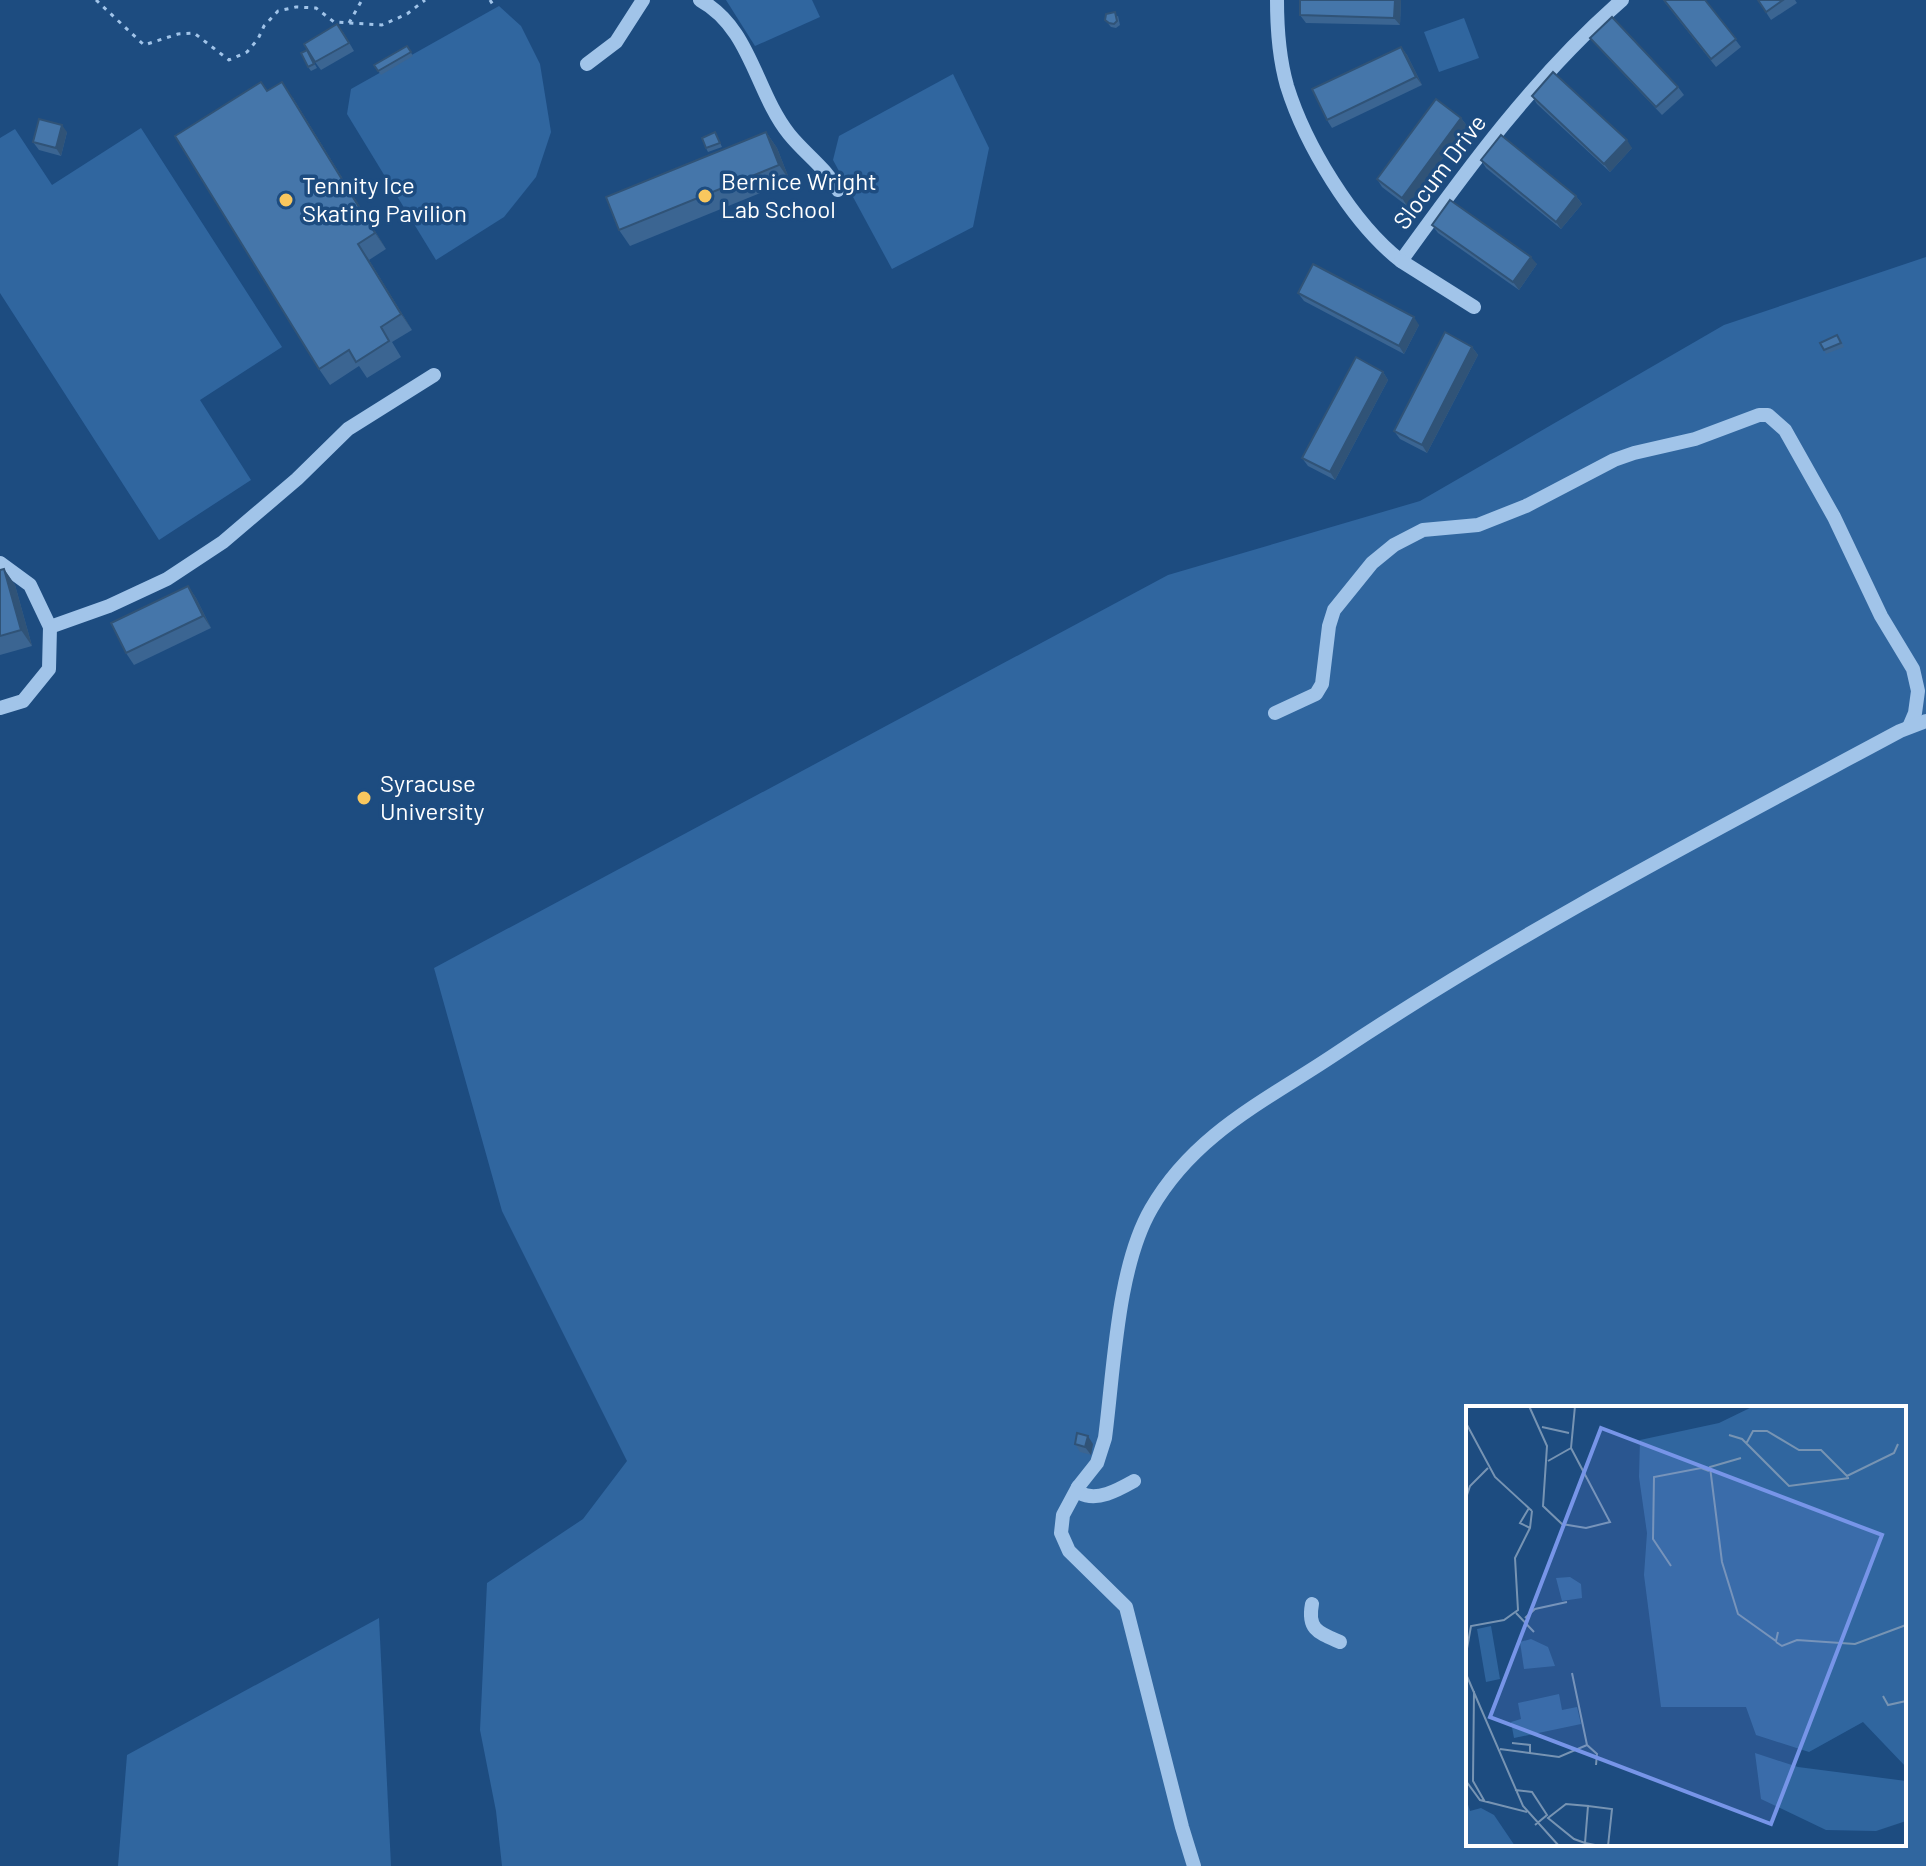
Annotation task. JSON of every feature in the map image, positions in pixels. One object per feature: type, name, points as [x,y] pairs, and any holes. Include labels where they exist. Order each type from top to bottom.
[{"type":"street","points":[[587,64],[616,42],[643,0]]},
{"type":"street","points":[[700,0],[726,20],[742,41],[789,134],[829,173],[838,190]]},
{"type":"street","name":"Slocum Drive","points":[[1277,0],[1277,30],[1287,85],[1307,134],[1335,184],[1390,253],[1401,261],[1486,143],[1554,64],[1622,0]]},
{"type":"street","points":[[1401,261],[1474,307]]},
{"type":"street","points":[[50,627],[109,606],[167,579],[223,542],[297,479],[348,429],[434,375]]},
{"type":"street","points":[[1275,713],[1316,694],[1324,675],[1329,626],[1334,610],[1372,563],[1394,545],[1423,530],[1478,525],[1526,506],[1614,460],[1695,439],[1759,415],[1768,415],[1785,430],[1834,517],[1881,616],[1913,669],[1918,691],[1915,713],[1909,727]]},
{"type":"street","points":[[0,563],[30,585],[50,627],[49,669],[23,701],[0,708]]},
{"type":"street","points":[[1194,1866],[1126,1607],[1069,1551],[1061,1533],[1063,1515],[1078,1487],[1097,1463],[1105,1438],[1126,1279],[1139,1232],[1173,1174],[1197,1149],[1243,1114],[1416,1000],[1635,872],[1909,727],[1926,721]]},
{"type":"street","points":[[1078,1487],[1080,1493],[1093,1497],[1115,1491],[1134,1481]]},
{"type":"street","points":[[1312,1604],[1309,1618],[1316,1630],[1340,1642]]},
{"type":"path","points":[[96,0],[144,45],[178,34],[194,33],[229,60],[247,52],[278,11],[296,7],[316,8],[334,22],[382,25],[407,14],[425,0]]},
{"type":"path","points":[[349,23],[362,0]]},
{"type":"path","points":[[490,0],[495,8]]},
{"type":"shaded area","points":[[726,0],[812,0],[820,17],[755,46]]},
{"type":"shaded area","points":[[499,6],[521,26],[540,64],[551,132],[536,177],[504,217],[436,260],[347,114],[351,89]]},
{"type":"shaded area","points":[[1464,18],[1479,58],[1439,72],[1424,32]]},
{"type":"shaded area","points":[[953,74],[989,148],[973,227],[892,269],[833,160],[839,136]]},
{"type":"shaded area","points":[[141,128],[282,347],[200,400],[251,480],[159,540],[0,293],[0,138],[15,129],[52,185]]},
{"type":"shaded area","points":[[1926,257],[1926,1866],[502,1866],[496,1811],[480,1730],[487,1583],[583,1519],[627,1461],[502,1211],[434,968],[1168,575],[1420,501],[1724,325]]},
{"type":"shaded area","points":[[379,1618],[391,1866],[118,1866],[127,1755]]},
{"type":"building","points":[[1300,0],[1395,0],[1394,18],[1300,15]]},
{"type":"building","points":[[1664,0],[1705,0],[1736,39],[1711,59]]},
{"type":"building","points":[[1758,0],[1783,0],[1766,12]]},
{"type":"building","points":[[1115,12],[1117,21],[1114,24],[1105,20],[1106,14]]},
{"type":"building","points":[[1612,17],[1678,87],[1656,107],[1590,38]]},
{"type":"building","points":[[337,24],[349,43],[315,62],[304,44]]},
{"type":"building","points":[[407,46],[411,52],[378,71],[374,65]]},
{"type":"building","points":[[1401,47],[1416,77],[1327,120],[1312,89]]},
{"type":"building","points":[[307,50],[314,64],[308,67],[301,53]]},
{"type":"building","points":[[1553,72],[1627,140],[1604,164],[1532,96]]},
{"type":"building","name":"Tennity Ice Skating Pavilion","points":[[261,82],[267,91],[282,82],[375,233],[358,244],[401,314],[381,327],[389,341],[356,362],[349,350],[319,369],[175,136]]},
{"type":"building","points":[[1436,99],[1461,118],[1402,198],[1377,179]]},
{"type":"building","points":[[39,119],[62,125],[56,148],[33,142]]},
{"type":"building","points":[[715,132],[720,143],[706,148],[702,138]]},
{"type":"building","points":[[766,132],[779,165],[619,230],[606,197]]},
{"type":"building","points":[[1501,135],[1576,196],[1556,222],[1481,160]]},
{"type":"building","points":[[1450,200],[1531,257],[1513,282],[1432,225]]},
{"type":"building","points":[[1313,264],[1414,317],[1399,346],[1298,293]]},
{"type":"building","points":[[1445,332],[1472,347],[1422,445],[1394,431]]},
{"type":"building","points":[[1837,335],[1841,343],[1824,350],[1820,343]]},
{"type":"building","points":[[1356,357],[1383,372],[1330,472],[1302,458]]},
{"type":"building","points":[[4,569],[21,630],[0,636],[0,570]]},
{"type":"building","points":[[188,586],[203,616],[126,653],[111,623]]},
{"type":"building","points":[[1077,1433],[1088,1436],[1085,1447],[1075,1444]]},
{"type":"place","name":"Bernice Wright Lab School","points":[[705,196]]},
{"type":"place","name":"Tennity Ice Skating Pavilion","points":[[286,200]]},
{"type":"place","name":"Syracuse University","points":[[364,798]]}]
